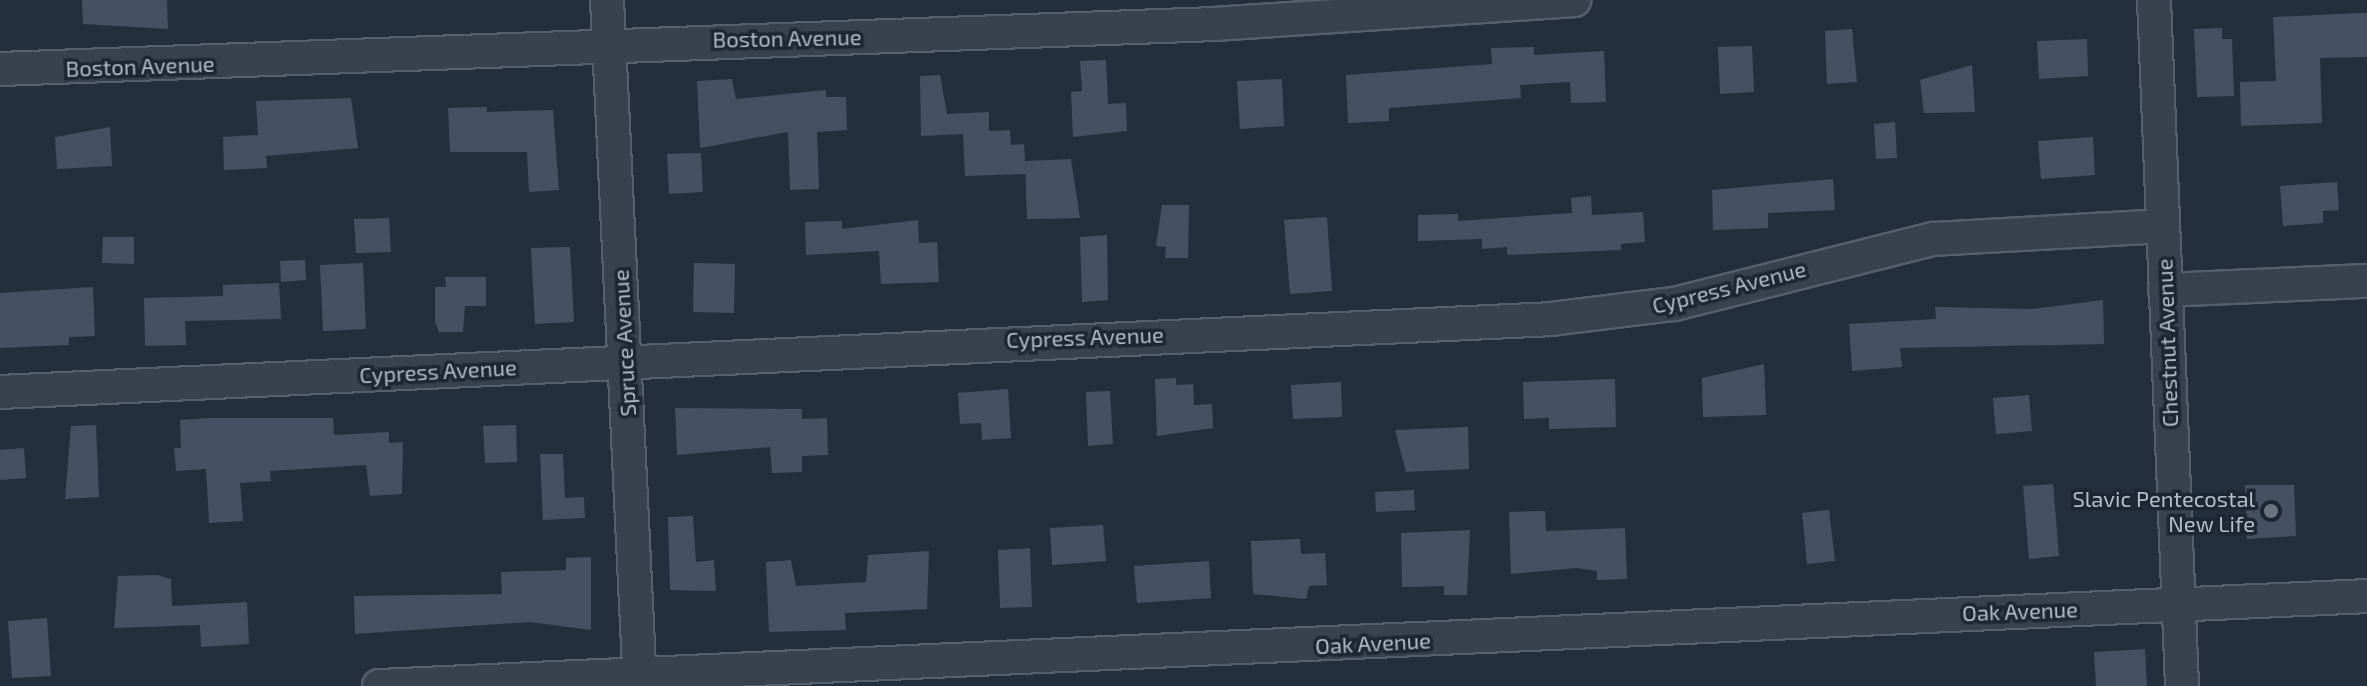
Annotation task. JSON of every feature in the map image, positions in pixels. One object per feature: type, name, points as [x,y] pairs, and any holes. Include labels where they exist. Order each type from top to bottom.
[{"type":"street","name":"Spruce Avenue","points":[[607,0],[639,679]]},
{"type":"street","name":"Boston Avenue","points":[[0,69],[608,44],[1215,24],[1574,0]]},
{"type":"street","name":"Chestnut Avenue","points":[[2154,0],[2182,686]]},
{"type":"street","name":"Cypress Avenue","points":[[0,392],[626,359],[1597,315],[1704,297],[1933,239],[2162,226]]},
{"type":"street","points":[[2165,290],[2367,281]]},
{"type":"street","name":"Oak Avenue","points":[[379,686],[639,679],[2367,596]]},
{"type":"building","points":[[82,0],[167,0],[168,29],[83,24]]},
{"type":"building","points":[[2367,13],[2367,57],[2320,58],[2322,123],[2241,126],[2240,82],[2276,81],[2273,17]]},
{"type":"building","points":[[2222,28],[2222,39],[2232,39],[2234,96],[2197,97],[2194,29]]},
{"type":"building","points":[[1852,29],[1857,82],[1827,84],[1825,31]]},
{"type":"building","points":[[2087,39],[2088,76],[2039,79],[2037,41]]},
{"type":"building","points":[[1752,46],[1754,92],[1720,94],[1718,47]]},
{"type":"building","points":[[1534,47],[1534,55],[1604,51],[1606,102],[1571,103],[1570,82],[1520,85],[1521,98],[1389,108],[1389,121],[1348,123],[1346,75],[1492,64],[1491,48]]},
{"type":"building","points":[[1106,60],[1108,104],[1126,103],[1127,131],[1073,137],[1071,92],[1082,91],[1080,61]]},
{"type":"building","points":[[1972,65],[1975,112],[1924,113],[1920,80]]},
{"type":"building","points":[[940,75],[947,114],[989,112],[989,131],[1010,130],[1011,145],[1024,144],[1026,174],[965,176],[963,134],[921,136],[920,76]]},
{"type":"building","points":[[732,79],[736,99],[826,90],[826,97],[846,97],[847,130],[817,132],[819,189],[790,190],[788,132],[700,148],[697,81]]},
{"type":"building","points":[[1282,79],[1284,126],[1240,129],[1237,81]]},
{"type":"building","points":[[351,98],[358,148],[266,156],[267,168],[224,170],[223,137],[258,135],[256,101]]},
{"type":"building","points":[[487,107],[487,112],[553,110],[559,190],[529,192],[527,152],[450,152],[448,108]]},
{"type":"building","points":[[1895,122],[1897,158],[1876,159],[1874,124]]},
{"type":"building","points":[[110,127],[112,166],[57,169],[55,137]]},
{"type":"building","points":[[2093,137],[2095,175],[2041,179],[2038,141]]},
{"type":"building","points":[[701,153],[703,192],[669,194],[667,154]]},
{"type":"building","points":[[1071,159],[1080,218],[1027,219],[1025,161]]},
{"type":"building","points":[[1833,179],[1835,210],[1768,213],[1768,228],[1713,230],[1712,190]]},
{"type":"building","points":[[2337,182],[2339,210],[2323,211],[2323,223],[2283,226],[2280,186]]},
{"type":"building","points":[[1591,196],[1592,215],[1643,212],[1645,242],[1621,244],[1621,250],[1507,255],[1507,247],[1482,249],[1482,239],[1418,241],[1418,215],[1458,214],[1458,221],[1572,213],[1571,198]]},
{"type":"building","points":[[1162,205],[1189,205],[1188,258],[1165,258],[1166,247],[1156,246]]},
{"type":"building","points":[[1327,217],[1332,291],[1290,294],[1284,220]]},
{"type":"building","points":[[389,218],[391,252],[356,253],[354,219]]},
{"type":"building","points":[[918,220],[919,243],[937,242],[939,282],[881,284],[879,251],[806,255],[805,222],[842,221],[842,229]]},
{"type":"building","points":[[1107,235],[1108,300],[1082,302],[1080,237]]},
{"type":"building","points":[[103,237],[134,237],[134,264],[102,263]]},
{"type":"building","points":[[570,247],[574,322],[535,324],[531,248]]},
{"type":"building","points":[[305,260],[306,280],[281,282],[280,261]]},
{"type":"building","points":[[363,263],[366,329],[323,331],[320,265]]},
{"type":"building","points":[[694,263],[735,264],[734,313],[693,312]]},
{"type":"building","points":[[445,277],[486,277],[486,306],[465,306],[463,332],[439,332],[435,322],[435,287],[446,287]]},
{"type":"building","points":[[279,283],[281,319],[185,321],[186,345],[145,346],[144,298],[223,296],[223,285]]},
{"type":"building","points":[[93,287],[95,336],[69,337],[69,345],[0,348],[0,293]]},
{"type":"building","points":[[2103,300],[2104,344],[1900,348],[1902,367],[1852,371],[1849,324],[1936,319],[1935,307],[2031,309]]},
{"type":"building","points":[[1764,364],[1766,415],[1703,417],[1702,378]]},
{"type":"building","points":[[1176,378],[1176,385],[1193,384],[1194,405],[1212,404],[1213,428],[1157,436],[1155,379]]},
{"type":"building","points":[[1615,379],[1616,427],[1549,429],[1549,418],[1524,419],[1523,382]]},
{"type":"building","points":[[1341,382],[1342,417],[1293,419],[1291,385]]},
{"type":"building","points":[[1008,389],[1011,438],[982,440],[981,423],[960,424],[958,393]]},
{"type":"building","points":[[1110,391],[1113,444],[1088,446],[1086,392]]},
{"type":"building","points":[[2029,395],[2032,431],[1996,434],[1993,398]]},
{"type":"building","points":[[675,408],[802,409],[802,419],[827,418],[828,455],[802,456],[802,472],[772,473],[770,447],[677,455]]},
{"type":"building","points":[[333,418],[334,435],[389,432],[389,443],[403,442],[402,494],[370,496],[366,465],[270,471],[271,481],[240,483],[243,521],[209,523],[206,469],[176,471],[174,448],[181,448],[180,420]]},
{"type":"building","points":[[96,425],[99,497],[65,499],[71,426]]},
{"type":"building","points":[[516,425],[517,462],[485,463],[483,426]]},
{"type":"building","points":[[1468,427],[1469,469],[1406,472],[1395,430]]},
{"type":"building","points":[[24,448],[26,478],[0,480],[0,450]]},
{"type":"building","points":[[540,454],[563,454],[565,498],[584,497],[585,518],[543,520]]},
{"type":"building","points":[[2053,484],[2059,556],[2029,559],[2023,486]]},
{"type":"building","name":"Slavic Pentecostal New Life","points":[[2245,485],[2294,485],[2296,536],[2247,539]]},
{"type":"building","points":[[1414,490],[1415,510],[1376,512],[1375,492]]},
{"type":"building","points":[[1829,510],[1835,561],[1807,564],[1802,513]]},
{"type":"building","points":[[1545,511],[1546,531],[1625,528],[1627,579],[1597,580],[1597,571],[1577,568],[1511,574],[1509,512]]},
{"type":"building","points":[[693,516],[696,562],[714,560],[716,591],[670,590],[668,517]]},
{"type":"building","points":[[1103,525],[1106,561],[1052,565],[1050,528]]},
{"type":"building","points":[[1470,530],[1467,595],[1444,595],[1444,586],[1402,587],[1401,533]]},
{"type":"building","points":[[1300,539],[1301,554],[1325,553],[1327,585],[1309,586],[1306,599],[1253,594],[1251,541]]},
{"type":"building","points":[[1030,548],[1032,607],[1000,608],[998,550]]},
{"type":"building","points":[[929,551],[927,609],[845,613],[846,630],[769,632],[766,562],[791,560],[796,586],[866,582],[868,555]]},
{"type":"building","points":[[591,557],[591,630],[530,622],[355,634],[354,596],[502,594],[501,572],[566,570],[566,558]]},
{"type":"building","points":[[1209,561],[1211,598],[1137,603],[1134,566]]},
{"type":"building","points":[[157,575],[171,579],[172,606],[247,602],[249,644],[201,647],[200,625],[114,628],[118,576]]},
{"type":"building","points":[[47,618],[51,676],[12,678],[8,621]]},
{"type":"building","points":[[2145,649],[2147,686],[2096,686],[2094,652]]},
{"type":"place","name":"Slavic Pentecostal New Life","points":[[2271,511]]}]
